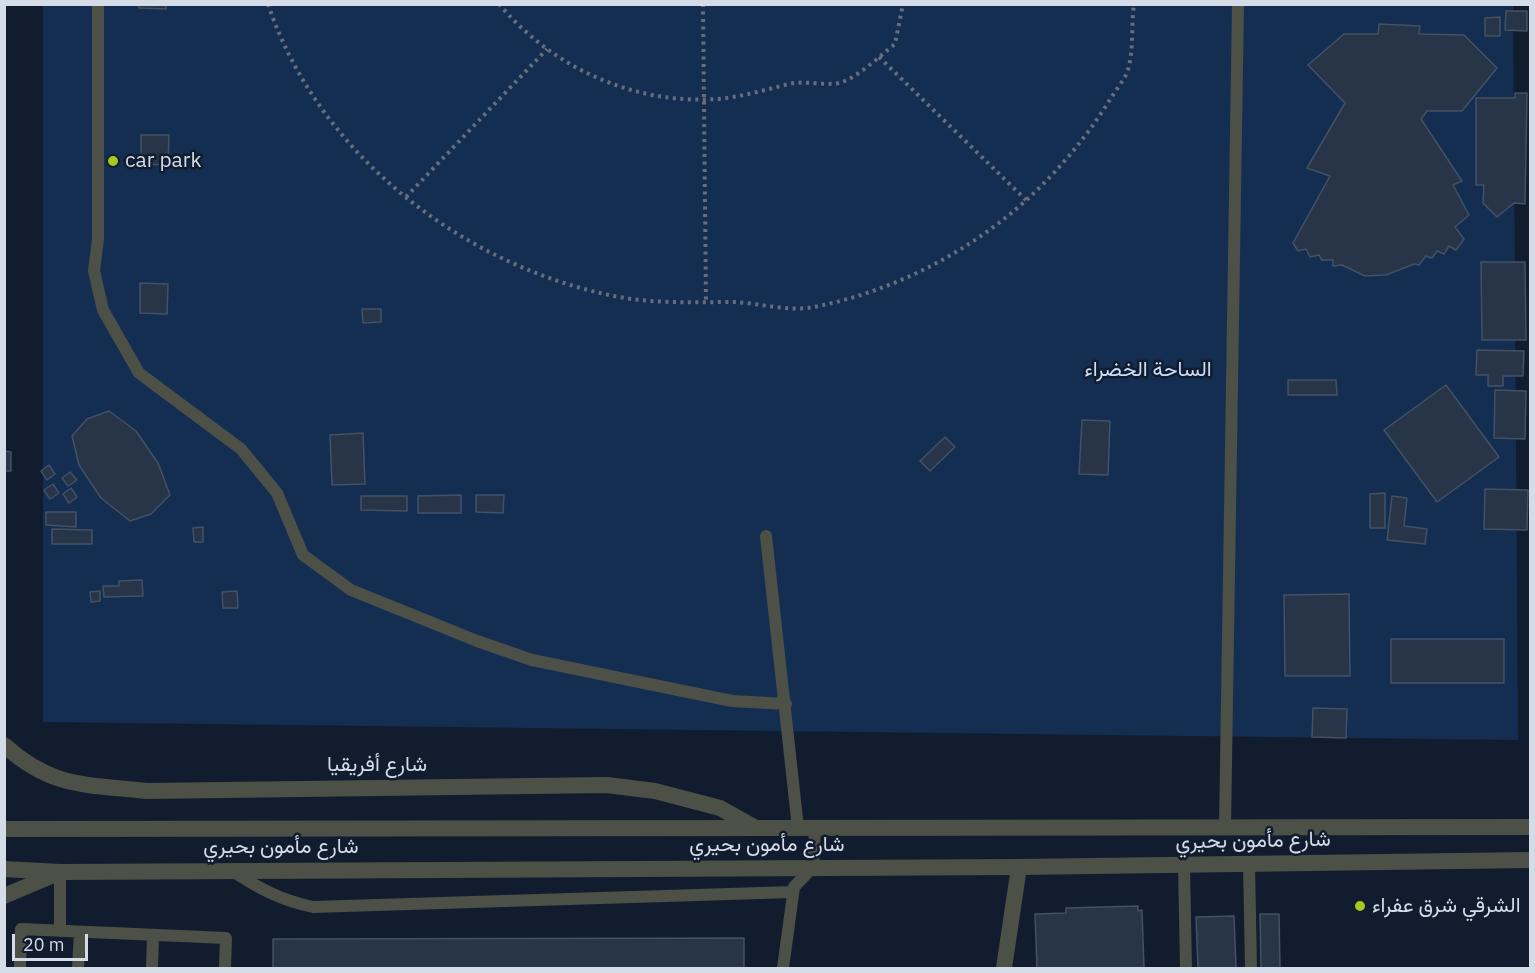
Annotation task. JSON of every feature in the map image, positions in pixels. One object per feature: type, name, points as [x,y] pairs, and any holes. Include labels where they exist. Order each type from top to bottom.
[{"type":"street","name":"شارع أفريقيا","points":[[4,745],[25,764],[47,776],[83,784],[147,790],[607,785],[655,791],[720,808],[754,828]]},
{"type":"street","name":"شارع مأمون بحيري","points":[[4,829],[1530,827]]},
{"type":"street","name":"شارع مأمون بحيري","points":[[4,869],[60,872],[230,869],[1019,867],[1530,860]]},
{"type":"street","points":[[1004,969],[1019,867]]},
{"type":"street","points":[[4,896],[60,872]]},
{"type":"lane","points":[[98,4],[98,239],[94,271],[103,310],[139,373],[241,449],[277,493],[303,555],[351,590],[477,641],[532,660],[732,701],[786,704]]},
{"type":"lane","points":[[1225,827],[1238,4]]},
{"type":"lane","points":[[765,536],[786,704],[813,867],[794,887],[783,969]]},
{"type":"lane","points":[[1249,864],[1251,969]]},
{"type":"lane","points":[[1184,865],[1186,969]]},
{"type":"lane","points":[[230,869],[265,893],[286,902],[313,907],[793,892]]},
{"type":"lane","points":[[60,872],[60,931]]},
{"type":"lane","points":[[20,969],[21,929],[226,938],[225,969]]},
{"type":"lane","points":[[78,969],[80,932]]},
{"type":"lane","points":[[152,969],[153,935]]},
{"type":"path","points":[[268,4],[297,68],[329,117],[367,161],[406,197],[467,240],[508,262],[563,282],[619,297],[677,303],[811,308],[867,293],[921,271],[972,242],[1026,200],[1060,167],[1096,122],[1127,72],[1134,4]]},
{"type":"path","points":[[499,4],[511,18],[547,49],[593,76],[625,88],[658,96],[704,99],[759,93],[792,83],[840,83],[895,44],[903,4]]},
{"type":"path","points":[[703,4],[706,303]]},
{"type":"path","points":[[406,197],[547,49]]},
{"type":"path","points":[[879,57],[1026,200]]},
{"type":"green space","name":"الساحة الخضراء","points":[[43,5],[1513,5],[1518,740],[43,722]]},
{"type":"building","points":[[139,4],[166,4],[166,9],[139,8]]},
{"type":"building","points":[[1506,11],[1527,11],[1527,31],[1505,30]]},
{"type":"building","points":[[1500,17],[1500,36],[1485,36],[1485,18]]},
{"type":"building","points":[[1379,24],[1420,26],[1419,34],[1464,35],[1497,68],[1462,111],[1427,111],[1421,119],[1462,181],[1453,185],[1469,215],[1455,227],[1464,239],[1456,250],[1449,246],[1444,254],[1437,251],[1432,258],[1426,256],[1419,265],[1414,264],[1386,275],[1365,276],[1342,265],[1333,266],[1333,260],[1322,260],[1319,255],[1310,257],[1306,249],[1298,251],[1293,243],[1330,176],[1307,168],[1345,103],[1308,65],[1344,34],[1378,34]]},
{"type":"building","points":[[1515,93],[1527,93],[1525,204],[1514,203],[1497,217],[1483,203],[1484,185],[1476,185],[1476,98],[1515,98]]},
{"type":"building","points":[[141,135],[169,135],[168,165],[141,164]]},
{"type":"building","points":[[1481,262],[1525,262],[1526,340],[1482,340]]},
{"type":"building","points":[[140,283],[168,284],[167,314],[140,313]]},
{"type":"building","points":[[362,309],[381,309],[381,322],[363,323]]},
{"type":"building","points":[[1477,350],[1524,351],[1523,376],[1503,376],[1503,386],[1488,386],[1488,375],[1476,375]]},
{"type":"building","points":[[1288,380],[1336,380],[1337,395],[1288,395]]},
{"type":"building","points":[[1446,385],[1499,457],[1437,502],[1384,430]]},
{"type":"building","points":[[1495,390],[1526,391],[1525,439],[1494,438]]},
{"type":"building","points":[[109,411],[136,431],[158,463],[170,495],[151,514],[130,521],[101,498],[79,465],[72,436],[87,419]]},
{"type":"building","points":[[1082,420],[1110,421],[1108,475],[1079,474]]},
{"type":"building","points":[[363,433],[365,484],[332,485],[330,435]]},
{"type":"building","points":[[945,437],[955,447],[930,471],[920,461]]},
{"type":"building","points":[[4,451],[11,452],[11,471],[4,471]]},
{"type":"building","points":[[49,465],[55,474],[47,480],[41,471]]},
{"type":"building","points":[[70,472],[77,480],[68,486],[62,478]]},
{"type":"building","points":[[53,484],[59,493],[50,499],[44,490]]},
{"type":"building","points":[[71,488],[77,497],[69,503],[63,494]]},
{"type":"building","points":[[1485,489],[1528,490],[1527,530],[1484,529]]},
{"type":"building","points":[[1385,493],[1385,528],[1370,528],[1370,494]]},
{"type":"building","points":[[461,495],[461,513],[418,513],[418,496]]},
{"type":"building","points":[[476,495],[504,495],[503,513],[476,512]]},
{"type":"building","points":[[361,496],[407,496],[407,511],[361,510]]},
{"type":"building","points":[[1392,496],[1407,498],[1404,526],[1427,529],[1425,544],[1387,540]]},
{"type":"building","points":[[46,512],[76,512],[76,527],[46,525]]},
{"type":"building","points":[[203,527],[203,542],[194,542],[193,528]]},
{"type":"building","points":[[52,529],[92,530],[92,544],[52,544]]},
{"type":"building","points":[[142,580],[143,596],[104,597],[103,586],[119,586],[119,581]]},
{"type":"building","points":[[100,591],[100,601],[91,602],[90,592]]},
{"type":"building","points":[[237,591],[238,608],[223,608],[222,592]]},
{"type":"building","points":[[1349,594],[1350,676],[1285,676],[1284,595]]},
{"type":"building","points":[[1391,639],[1504,639],[1504,683],[1391,683]]},
{"type":"building","points":[[1313,708],[1347,709],[1346,738],[1312,737]]},
{"type":"building","points":[[1138,906],[1138,911],[1142,910],[1144,968],[1037,968],[1035,914],[1066,913],[1066,908]]},
{"type":"building","points":[[1260,914],[1279,914],[1280,968],[1261,968]]},
{"type":"building","points":[[1234,916],[1236,968],[1198,968],[1196,917]]},
{"type":"building","points":[[744,938],[744,968],[273,968],[273,939]]},
{"type":"place","name":"car park","points":[[113,161]]},
{"type":"place","name":"الشرقي شرق عفراء","points":[[1360,906]]}]
